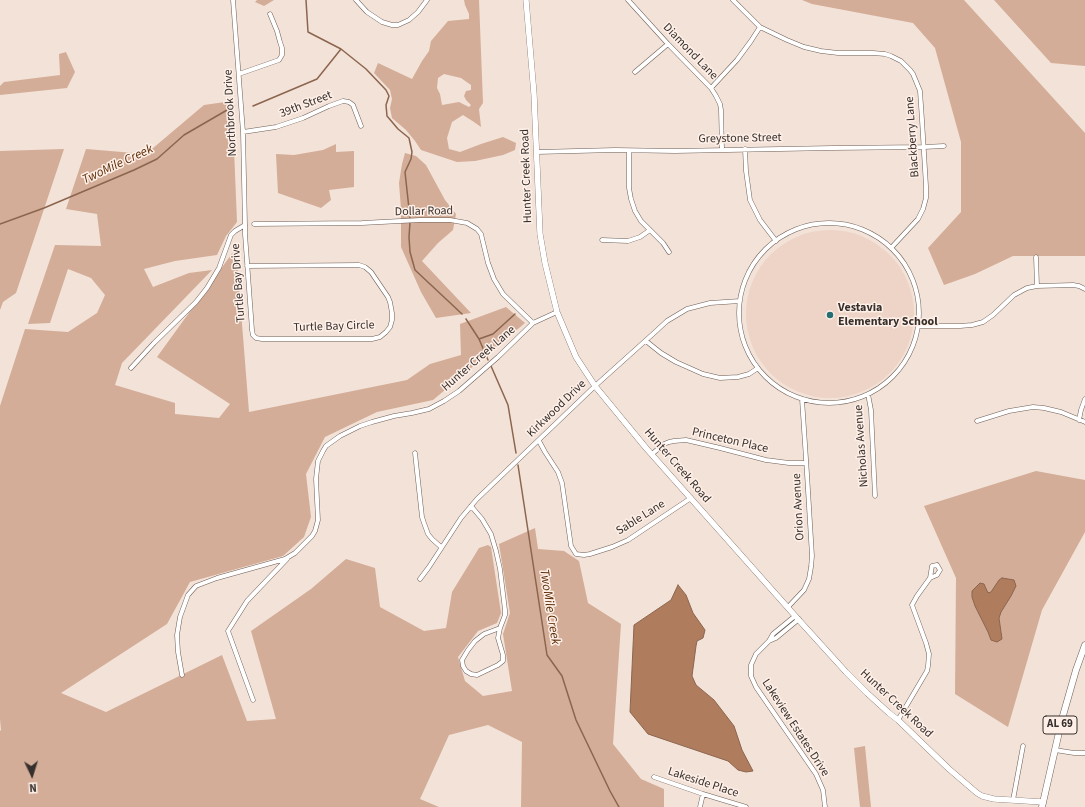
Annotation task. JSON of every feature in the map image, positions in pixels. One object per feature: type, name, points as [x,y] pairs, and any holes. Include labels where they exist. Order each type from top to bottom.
[{"type":"main road","name":"Hunter Creek Road","points":[[526,0],[533,79],[540,234],[545,263],[557,312],[576,356],[595,386],[646,448],[846,672],[949,770],[976,793],[982,796],[994,799],[1013,800],[1043,805]]},
{"type":"main road","name":"AL 69","points":[[1043,805],[1066,702],[1085,645]]},
{"type":"street","name":"Northbrook Drive","points":[[233,0],[243,132],[244,225]]},
{"type":"street","points":[[356,0],[362,8],[382,22],[398,25],[409,20],[418,12],[427,0]]},
{"type":"street","name":"Diamond Lane","points":[[628,0],[711,88],[720,104],[722,149]]},
{"type":"street","name":"Blackberry Lane","points":[[733,0],[760,27],[804,47],[838,53],[879,53],[891,56],[901,61],[910,70],[918,86],[924,147],[926,198],[918,219],[891,248]]},
{"type":"street","points":[[239,74],[279,60],[282,55],[282,48],[270,14]]},
{"type":"street","points":[[711,88],[737,60],[760,27]]},
{"type":"street","points":[[635,72],[668,44]]},
{"type":"street","name":"39th Street","points":[[243,132],[276,127],[303,118],[343,101],[349,102],[353,105],[361,126]]},
{"type":"street","name":"Greystone Street","points":[[537,152],[944,146]]},
{"type":"street","points":[[746,149],[746,171],[750,200],[760,220],[776,241]]},
{"type":"street","points":[[630,151],[629,176],[631,199],[638,216],[663,243],[669,252]]},
{"type":"street","name":"Dollar Road","points":[[254,224],[362,223],[450,220],[467,223],[476,228],[480,234],[494,279],[503,294],[533,323]]},
{"type":"street","points":[[817,224],[835,224],[861,229],[877,237],[891,248],[905,265],[914,284],[919,309],[918,326],[912,347],[902,366],[895,375],[868,394],[859,398],[840,402],[821,402],[802,399],[778,387],[765,377],[750,356],[744,344],[739,316],[740,302],[745,281],[754,263],[776,241],[804,227],[817,224]]},
{"type":"street","points":[[131,368],[196,302],[207,288],[219,268],[231,235],[244,225]]},
{"type":"street","name":"Turtle Bay Drive","points":[[244,225],[252,330],[253,335],[256,338]]},
{"type":"street","points":[[602,240],[628,241],[640,237],[650,230]]},
{"type":"street","points":[[1036,257],[1037,286]]},
{"type":"street","name":"Turtle Bay Circle","points":[[247,266],[359,265],[365,267],[371,272],[388,297],[392,313],[390,327],[380,337],[372,339],[262,340],[256,338]]},
{"type":"street","points":[[918,326],[960,326],[983,322],[993,315],[1014,295],[1027,288],[1037,286],[1073,285],[1085,289]]},
{"type":"street","name":"Kirkwood Drive","points":[[420,579],[461,518],[481,495],[595,386],[667,321],[687,309],[698,305],[740,302]]},
{"type":"street","points":[[533,323],[557,312]]},
{"type":"street","name":"Hunter Creek Lane","points":[[253,700],[228,631],[247,601],[290,556],[312,536],[317,525],[318,514],[317,473],[320,456],[326,446],[340,436],[360,426],[394,416],[429,409],[444,401],[459,391],[498,357],[533,323]]},
{"type":"street","points":[[646,341],[661,353],[676,362],[703,374],[714,377],[726,379],[738,377],[749,374],[758,368]]},
{"type":"street","name":"Nicholas Avenue","points":[[868,394],[871,410],[875,496]]},
{"type":"street","name":"Orion Avenue","points":[[788,607],[804,590],[809,579],[812,556],[802,399]]},
{"type":"street","points":[[1079,420],[1085,400]]},
{"type":"street","points":[[976,421],[1009,411],[1032,407],[1061,412],[1085,422]]},
{"type":"street","points":[[1079,420],[1085,412]]},
{"type":"street","name":"Princeton Place","points":[[652,454],[664,444],[686,440],[766,460],[789,463],[806,463]]},
{"type":"street","name":"Sable Lane","points":[[538,441],[558,472],[562,483],[571,546],[576,554],[590,554],[628,540],[691,498]]},
{"type":"street","points":[[415,453],[422,517],[428,534],[441,547]]},
{"type":"street","points":[[471,506],[491,534],[500,569],[505,615],[498,638],[503,655],[503,661],[477,675],[466,671],[462,660],[475,641],[484,634],[500,628]]},
{"type":"street","name":"Hunter Creek Lane","points":[[182,675],[177,635],[182,612],[188,595],[192,590],[196,586],[217,578],[285,559],[290,556]]},
{"type":"street","points":[[898,720],[927,671],[929,654],[912,605],[930,578]]},
{"type":"street","name":"Lakeview Estates Drive","points":[[797,618],[776,638],[760,650],[753,659],[750,670],[756,687],[816,774],[823,790],[825,807]]},
{"type":"street","points":[[1013,800],[1023,746]]},
{"type":"street","points":[[1055,750],[1085,753]]},
{"type":"street","name":"Lakeside Place","points":[[654,777],[746,807]]},
{"type":"street","points":[[700,807],[703,794]]},
{"type":"shaded area","points":[[257,0],[274,0],[264,6],[255,2]]},
{"type":"shaded area","points":[[464,0],[479,0],[483,103],[479,109],[481,127],[463,115],[452,122],[447,138],[449,149],[460,152],[503,137],[516,143],[515,150],[503,155],[475,161],[457,162],[421,150],[406,130],[392,118],[390,108],[392,99],[390,90],[374,73],[378,63],[412,79],[429,51],[431,41],[448,21],[469,19],[469,14]],"holes":[[[444,74],[461,78],[471,85],[471,90],[466,91],[464,96],[471,105],[469,107],[459,102],[442,105],[437,88],[438,78]]]},
{"type":"shaded area","points":[[802,0],[964,0],[1085,133],[1085,256],[1013,256],[975,274],[944,285],[928,248],[961,212],[961,142],[935,48],[913,23],[812,4]]},
{"type":"shaded area","points":[[994,0],[1085,0],[1085,66],[1051,63]]},
{"type":"shaded area","points":[[66,52],[75,72],[67,88],[0,95],[0,86],[4,82],[60,75],[59,54]]},
{"type":"shaded area","points":[[232,101],[237,222],[226,236],[217,255],[175,261],[144,269],[153,287],[189,273],[212,270],[122,363],[115,385],[175,403],[175,414],[219,418],[230,404],[157,357],[236,248],[249,412],[407,380],[430,364],[461,355],[460,324],[506,307],[525,323],[433,400],[377,412],[325,437],[306,474],[311,517],[304,537],[283,556],[190,582],[167,624],[61,693],[106,712],[222,655],[247,721],[276,719],[251,631],[311,589],[346,559],[375,568],[380,607],[424,631],[446,628],[452,592],[479,548],[488,545],[491,547],[501,613],[497,623],[478,631],[458,657],[465,681],[483,696],[512,691],[503,634],[510,613],[499,544],[535,528],[538,549],[564,551],[579,561],[588,603],[621,624],[613,744],[641,779],[664,789],[664,807],[521,807],[522,742],[488,725],[449,735],[420,799],[439,807],[0,807],[0,406],[25,329],[68,332],[97,313],[105,295],[91,278],[68,269],[50,323],[28,324],[55,245],[101,246],[97,214],[66,209],[86,149],[146,154],[204,105]]},
{"type":"shaded area","points":[[336,144],[336,152],[354,151],[354,187],[329,190],[331,200],[321,208],[278,193],[276,154],[294,155],[323,150]]},
{"type":"shaded area","points":[[64,149],[16,293],[3,302],[0,310],[0,151]]},
{"type":"shaded area","points":[[405,153],[416,156],[426,165],[445,200],[456,214],[453,230],[438,243],[422,261],[471,313],[436,318],[421,292],[401,247],[399,183]]},
{"type":"shaded area","name":"Vestavia Elementary School","points":[[822,230],[838,230],[862,236],[870,240],[883,249],[895,261],[908,282],[914,306],[914,322],[908,346],[900,361],[883,379],[862,392],[838,398],[822,398],[798,392],[783,384],[760,361],[752,346],[746,322],[746,306],[752,282],[760,267],[783,244],[798,236]]},
{"type":"shaded area","points":[[1036,471],[1085,480],[1085,532],[1042,610],[1008,727],[955,694],[956,578],[924,506]]},
{"type":"shaded area","points":[[1002,578],[1014,580],[1016,586],[1001,612],[999,618],[1002,639],[997,642],[991,640],[975,606],[972,591],[980,583],[984,584],[988,593],[991,592]]},
{"type":"shaded area","points":[[678,585],[686,595],[693,613],[705,630],[703,638],[697,641],[692,676],[696,685],[714,700],[734,726],[742,750],[753,771],[746,772],[738,770],[728,761],[648,734],[630,712],[634,625],[671,600]]},
{"type":"shaded area","points":[[865,746],[871,807],[860,807],[854,748]]},
{"type":"waterway","points":[[253,106],[317,79],[341,49],[308,32],[306,0]]},
{"type":"waterway","points":[[341,49],[366,69],[386,90],[389,96],[386,105],[387,116],[398,129],[409,138],[412,152],[411,159],[405,172],[410,218]]},
{"type":"waterway","name":"TwoMile Creek","points":[[0,224],[44,208],[157,159],[184,135],[234,106]]},
{"type":"waterway","name":"TwoMile Creek","points":[[410,222],[410,252],[415,270],[462,314]]},
{"type":"waterway","points":[[479,339],[493,334],[515,314]]},
{"type":"waterway","name":"TwoMile Creek","points":[[466,319],[479,339],[488,360]]},
{"type":"waterway","name":"TwoMile Creek","points":[[491,366],[508,405],[516,453]]},
{"type":"waterway","name":"TwoMile Creek","points":[[518,465],[547,655],[562,676],[576,720],[619,807]]},
{"type":"place","name":"Vestavia Elementary School","points":[[830,315]]}]
